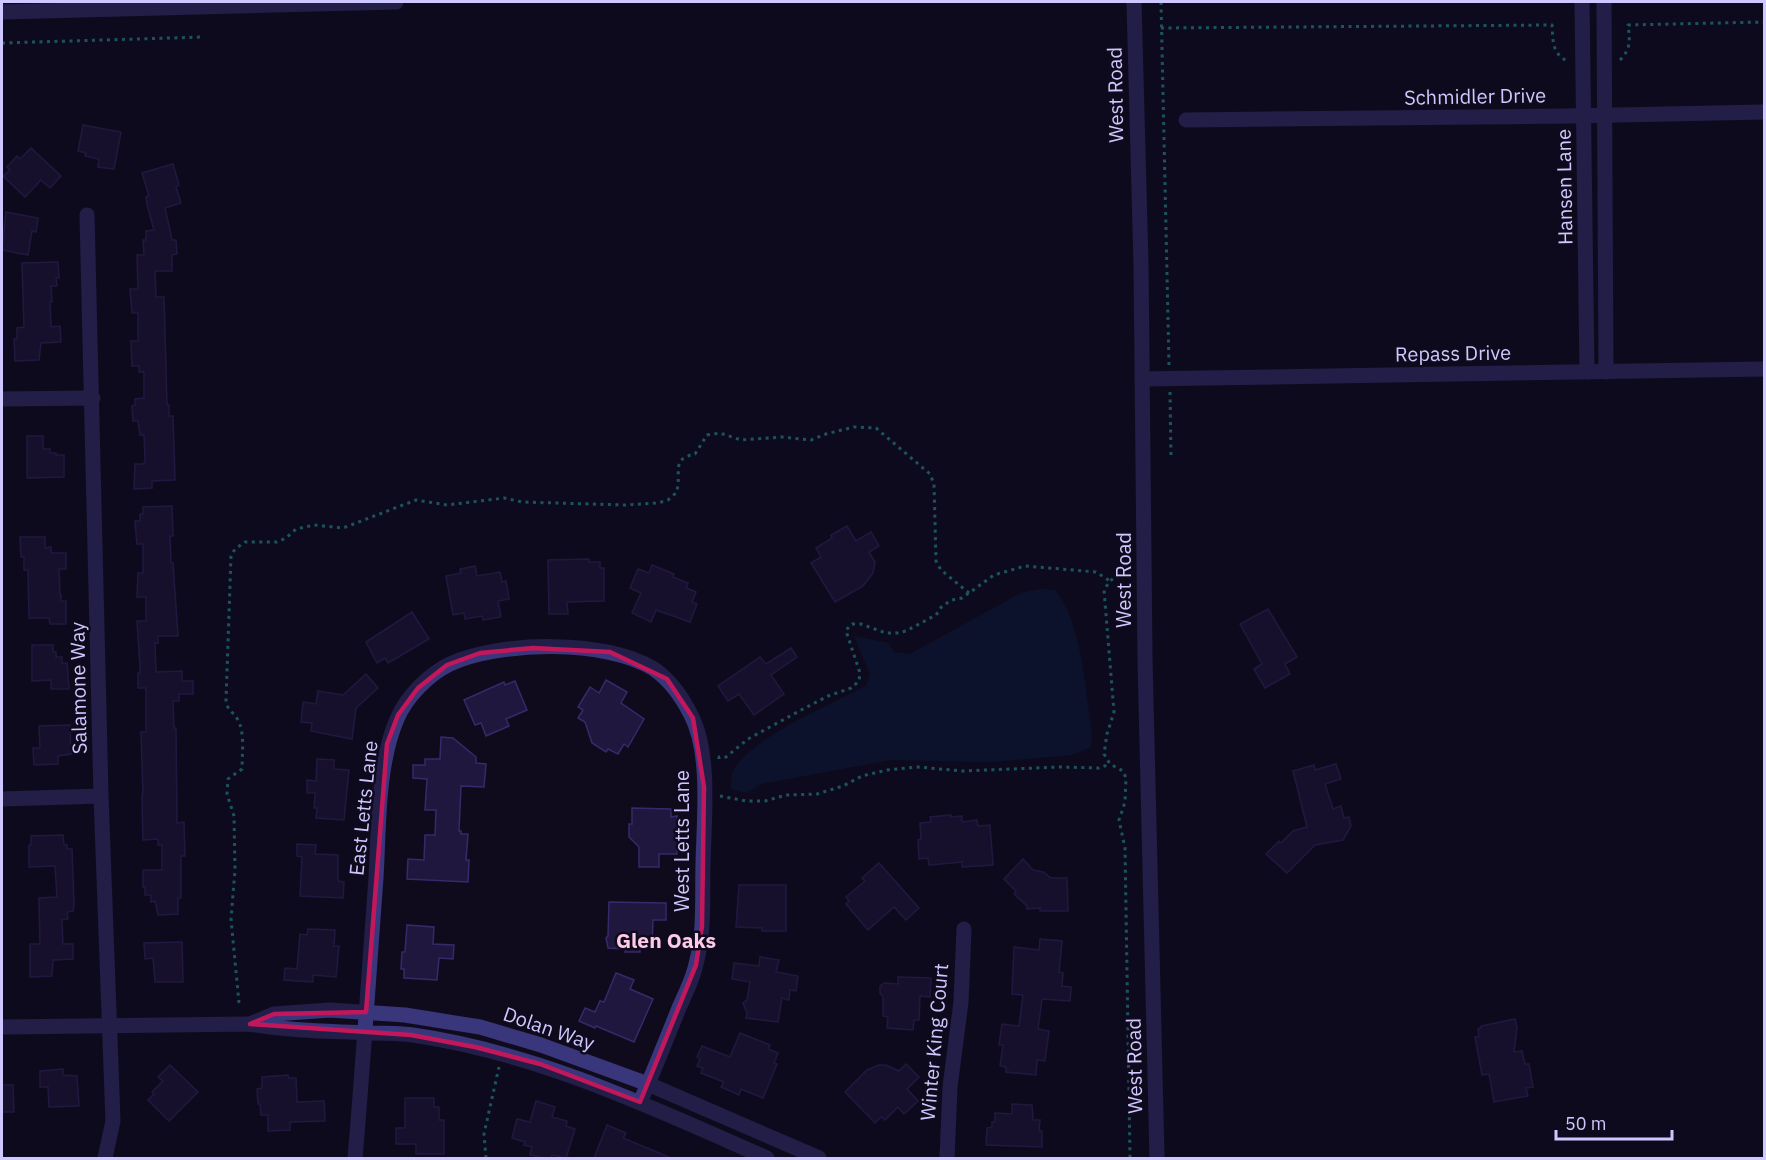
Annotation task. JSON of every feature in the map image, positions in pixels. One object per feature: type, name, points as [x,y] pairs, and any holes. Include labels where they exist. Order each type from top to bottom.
[{"type":"street","points":[[2,12],[396,2]]},
{"type":"street","name":"West Road","points":[[1134,2],[1145,658],[1157,1158]]},
{"type":"street","name":"Hansen Lane","points":[[1582,2],[1587,372]]},
{"type":"street","name":"Hansen Lane","points":[[1604,2],[1606,372]]},
{"type":"street","name":"Schmidler Drive","points":[[1186,120],[1764,112]]},
{"type":"street","name":"Salamone Way","points":[[87,215],[101,796],[113,1121],[105,1158]]},
{"type":"street","name":"Repass Drive","points":[[1142,379],[1764,369]]},
{"type":"street","points":[[2,399],[93,398]]},
{"type":"street","name":"East Letts Lane","points":[[354,1158],[366,1033],[381,799],[387,744],[398,715],[418,688],[447,665],[480,653],[573,647]]},
{"type":"street","name":"West Letts Lane","points":[[573,647],[610,652],[651,667],[667,679],[693,718],[702,752],[705,787],[702,926],[696,965],[640,1102]]},
{"type":"street","points":[[2,799],[101,796]]},
{"type":"street","name":"Winter King Court","points":[[947,1158],[950,1087],[961,1002],[964,929]]},
{"type":"street","name":"Dolan Way","points":[[250,1024],[274,1014],[330,1010],[405,1015],[480,1027],[541,1045],[648,1084],[819,1158]]},
{"type":"street","name":"Dolan Way","points":[[2,1027],[250,1024],[278,1029],[411,1035],[475,1047],[540,1064],[640,1102],[767,1158]]},
{"type":"path","points":[[1161,2],[1171,456]]},
{"type":"path","points":[[1616,61],[1619,61],[1627,52],[1630,44],[1629,25],[1764,22]]},
{"type":"path","points":[[1161,28],[1552,25],[1554,48],[1557,55],[1567,60],[1567,70]]},
{"type":"path","points":[[2,43],[204,37]]},
{"type":"path","points":[[239,1004],[231,919],[235,870],[234,816],[227,794],[227,786],[228,779],[242,769],[241,730],[238,721],[226,708],[226,700],[231,556],[241,545],[252,541],[277,542],[296,529],[314,525],[343,528],[416,500],[447,505],[504,498],[522,502],[624,505],[658,503],[668,500],[676,493],[679,461],[683,457],[695,454],[704,438],[712,434],[720,433],[741,440],[782,437],[811,440],[854,427],[868,427],[876,428],[930,474],[934,484],[936,561],[941,570],[969,593]]},
{"type":"path","points":[[1123,561],[1122,572],[1110,581],[1104,590],[1114,712],[1104,754],[1110,764],[1123,771],[1126,778],[1125,802],[1119,820],[1125,848],[1130,1158]]},
{"type":"path","points":[[719,767],[719,757],[726,757],[748,739],[828,696],[856,684],[860,672],[846,634],[848,627],[852,624],[861,624],[886,633],[906,631],[936,615],[942,606],[952,600],[962,598],[994,575],[1025,566],[1096,572],[1110,581]]},
{"type":"path","points":[[720,787],[720,797],[765,801],[786,795],[818,794],[843,786],[862,776],[887,770],[918,767],[962,771],[1060,767],[1100,768],[1110,764]]},
{"type":"path","points":[[486,1158],[484,1134],[500,1065]]},
{"type":"highlighted area","points":[[533,648],[610,652],[667,679],[693,718],[704,787],[702,926],[696,965],[640,1102],[540,1064],[475,1047],[411,1035],[250,1024],[274,1014],[366,1012],[387,744],[398,715],[418,688],[447,665],[480,653]]},
{"type":"water","points":[[1041,589],[1055,590],[1071,620],[1081,658],[1092,734],[1091,747],[1072,755],[991,762],[890,760],[761,784],[747,793],[731,789],[733,771],[757,746],[793,723],[866,686],[870,674],[854,636],[888,643],[894,652],[910,654],[1021,593]]},
{"type":"building","points":[[83,125],[121,132],[114,169],[98,167],[99,159],[85,156],[86,153],[78,151]]},
{"type":"building","points":[[31,148],[61,176],[50,188],[41,180],[25,197],[3,176],[10,170],[7,167],[17,156],[20,159]]},
{"type":"building","points":[[173,164],[181,203],[165,208],[172,240],[176,240],[177,254],[172,255],[172,271],[155,271],[156,297],[164,297],[167,405],[169,405],[169,416],[173,416],[175,480],[152,481],[152,488],[134,489],[135,464],[144,464],[145,459],[144,435],[140,435],[138,421],[133,421],[132,406],[135,405],[135,399],[144,398],[144,372],[139,372],[139,366],[132,366],[131,341],[138,341],[138,313],[132,313],[130,289],[138,289],[137,255],[144,255],[143,240],[146,240],[146,231],[154,230],[147,204],[146,197],[149,196],[142,173]]},
{"type":"building","points":[[6,212],[38,218],[36,232],[32,231],[28,255],[2,250]]},
{"type":"building","points":[[58,262],[59,278],[56,278],[57,286],[51,286],[52,302],[50,302],[51,327],[60,326],[61,342],[41,343],[39,360],[15,361],[14,339],[17,339],[17,328],[24,327],[22,263]]},
{"type":"building","points":[[27,436],[43,436],[43,449],[50,449],[50,453],[56,453],[56,455],[64,455],[64,477],[27,478]]},
{"type":"building","points":[[172,506],[171,563],[173,563],[178,636],[158,636],[158,643],[155,643],[156,672],[182,671],[182,681],[193,681],[193,694],[179,694],[179,701],[173,701],[174,728],[176,728],[177,823],[184,822],[185,856],[181,856],[181,898],[178,898],[178,914],[158,915],[155,901],[151,902],[151,895],[145,895],[145,887],[143,887],[143,870],[162,870],[162,845],[158,845],[158,839],[143,840],[141,732],[146,732],[146,688],[138,688],[140,666],[137,621],[146,621],[146,597],[137,597],[138,573],[143,573],[143,544],[137,544],[135,521],[140,521],[143,507]]},
{"type":"building","points":[[847,526],[856,541],[871,532],[879,546],[869,552],[875,562],[873,573],[863,586],[835,602],[811,563],[821,557],[816,548],[832,538],[831,535]]},
{"type":"building","points":[[20,537],[45,537],[45,548],[51,547],[51,553],[66,553],[66,569],[59,569],[61,601],[66,601],[66,624],[50,624],[49,618],[29,618],[28,570],[24,570]]},
{"type":"building","points":[[589,559],[589,562],[600,562],[600,568],[604,568],[604,601],[567,602],[568,614],[549,614],[548,560]]},
{"type":"building","points":[[652,565],[674,574],[673,577],[688,583],[686,588],[696,592],[692,602],[697,604],[690,622],[656,610],[651,622],[632,613],[641,593],[630,588],[638,569],[649,573]]},
{"type":"building","points":[[475,566],[477,576],[500,572],[502,582],[506,581],[509,599],[498,601],[501,617],[483,620],[482,616],[465,619],[464,613],[453,615],[446,576],[461,573],[460,569]]},
{"type":"building","points":[[1268,609],[1297,657],[1285,664],[1290,674],[1265,688],[1254,669],[1262,664],[1240,624]]},
{"type":"building","points":[[412,612],[429,639],[388,663],[385,658],[377,663],[366,642]]},
{"type":"building","points":[[32,645],[53,645],[56,657],[62,657],[62,663],[67,663],[69,689],[51,689],[51,680],[32,681]]},
{"type":"building","points":[[791,648],[797,657],[771,675],[784,694],[754,715],[739,694],[728,701],[718,686],[760,657],[766,664]]},
{"type":"building","points":[[366,674],[378,688],[356,708],[352,739],[311,731],[312,723],[301,722],[303,702],[316,704],[318,691],[343,695]]},
{"type":"building","points":[[606,680],[627,692],[621,703],[644,719],[628,747],[624,744],[618,754],[608,749],[606,752],[592,743],[585,722],[578,718],[583,710],[578,707],[590,687],[599,693]]},
{"type":"building","points":[[515,681],[527,710],[506,719],[509,726],[486,736],[481,723],[475,725],[464,700],[504,682],[505,685]]},
{"type":"building","points":[[70,725],[71,754],[58,756],[58,764],[34,765],[33,748],[40,748],[39,726]]},
{"type":"building","points":[[441,737],[453,738],[476,757],[476,763],[486,764],[484,787],[461,786],[459,831],[461,834],[468,834],[466,860],[469,860],[468,882],[407,879],[408,859],[424,860],[425,835],[435,835],[436,810],[425,810],[427,779],[413,778],[413,765],[425,765],[425,759],[440,759]]},
{"type":"building","points":[[317,759],[334,760],[334,769],[349,770],[344,820],[316,818],[315,793],[307,793],[307,780],[316,781]]},
{"type":"building","points":[[1336,764],[1341,779],[1325,784],[1333,809],[1341,806],[1344,818],[1349,817],[1351,826],[1343,840],[1315,845],[1287,873],[1266,854],[1293,831],[1307,827],[1293,771],[1314,765],[1315,770]]},
{"type":"building","points":[[632,808],[671,809],[671,817],[677,816],[677,854],[659,854],[659,867],[639,867],[639,847],[629,837]]},
{"type":"building","points":[[951,815],[951,817],[962,816],[962,822],[977,820],[978,826],[990,825],[993,865],[962,867],[962,862],[929,865],[928,858],[919,859],[920,823],[931,822],[930,817]]},
{"type":"building","points":[[63,835],[64,845],[67,845],[67,849],[72,849],[74,904],[73,911],[67,912],[68,919],[62,920],[63,944],[73,944],[73,959],[53,960],[52,976],[30,977],[30,944],[40,944],[39,898],[57,897],[55,866],[29,867],[31,836]]},
{"type":"building","points":[[297,844],[316,845],[315,854],[338,855],[338,881],[344,882],[343,898],[300,896],[302,857],[297,856]]},
{"type":"building","points":[[1023,859],[1033,870],[1043,872],[1051,878],[1067,878],[1068,911],[1027,909],[1027,906],[1014,894],[1016,891],[1004,879]]},
{"type":"building","points":[[879,863],[919,908],[906,920],[894,907],[868,930],[846,904],[849,901],[846,897],[865,881],[862,878]]},
{"type":"building","points":[[739,885],[786,885],[786,931],[762,931],[762,928],[736,927]]},
{"type":"building","points":[[609,902],[666,903],[666,920],[653,920],[652,947],[640,947],[640,952],[625,952],[626,949],[608,948],[606,938],[608,936]]},
{"type":"building","points":[[407,925],[434,927],[433,944],[454,945],[453,959],[439,958],[437,980],[404,978],[404,969],[401,969]]},
{"type":"building","points":[[308,929],[335,930],[334,946],[339,946],[336,977],[313,975],[313,982],[284,980],[285,968],[297,969],[300,934],[307,935]]},
{"type":"building","points":[[1040,939],[1062,941],[1059,972],[1063,973],[1062,986],[1071,987],[1070,1001],[1042,999],[1038,1029],[1049,1031],[1045,1061],[1037,1060],[1036,1075],[1006,1072],[1006,1067],[1000,1066],[1003,1045],[999,1045],[1002,1024],[1019,1026],[1023,995],[1012,994],[1014,947],[1039,950]]},
{"type":"building","points":[[182,942],[183,982],[155,982],[153,958],[145,959],[144,943]]},
{"type":"building","points":[[760,957],[779,960],[776,972],[798,976],[796,991],[790,990],[789,1000],[782,998],[778,1022],[746,1018],[747,1013],[743,1003],[747,1000],[750,982],[732,979],[734,963],[759,966]]},
{"type":"building","points":[[616,973],[634,980],[630,989],[653,999],[634,1042],[579,1021],[585,1008],[595,1012],[600,1001],[604,1002]]},
{"type":"building","points":[[898,977],[931,978],[930,997],[920,996],[919,1020],[914,1020],[913,1030],[887,1028],[888,1017],[883,1016],[883,997],[880,993],[880,986],[884,983],[898,984]]},
{"type":"building","points":[[1515,1019],[1517,1028],[1514,1052],[1522,1051],[1525,1064],[1529,1064],[1533,1087],[1526,1088],[1528,1096],[1494,1102],[1489,1074],[1482,1075],[1475,1037],[1479,1037],[1478,1029],[1481,1026]]},
{"type":"building","points":[[740,1033],[770,1045],[768,1049],[778,1053],[774,1063],[777,1064],[763,1098],[741,1089],[739,1095],[721,1087],[724,1082],[701,1073],[703,1068],[697,1066],[700,1059],[697,1057],[702,1046],[730,1057]]},
{"type":"building","points":[[906,1064],[919,1077],[907,1089],[918,1101],[904,1114],[898,1107],[885,1120],[881,1117],[875,1123],[845,1092],[867,1070],[886,1065],[899,1071]]},
{"type":"building","points":[[170,1065],[198,1092],[169,1121],[148,1100],[154,1094],[152,1092],[163,1081],[158,1077]]},
{"type":"building","points":[[63,1069],[63,1075],[77,1076],[79,1106],[49,1107],[48,1087],[40,1087],[40,1071]]},
{"type":"building","points":[[288,1075],[289,1078],[296,1078],[297,1102],[324,1101],[325,1121],[290,1122],[290,1130],[268,1131],[268,1115],[261,1115],[257,1089],[262,1088],[262,1077]]},
{"type":"building","points":[[2,1085],[13,1085],[14,1112],[2,1112]]},
{"type":"building","points":[[405,1098],[434,1098],[434,1107],[439,1107],[439,1120],[444,1120],[444,1154],[416,1154],[416,1144],[396,1144],[396,1128],[405,1128]]},
{"type":"building","points":[[536,1101],[555,1107],[552,1117],[567,1121],[566,1126],[575,1129],[566,1158],[552,1155],[551,1158],[544,1158],[530,1155],[532,1147],[512,1138],[517,1119],[530,1122]]},
{"type":"building","points":[[1012,1104],[1032,1105],[1033,1120],[1040,1120],[1039,1131],[1042,1131],[1042,1147],[986,1145],[987,1128],[992,1127],[992,1122],[995,1122],[995,1113],[1012,1114]]},
{"type":"building","points":[[607,1125],[626,1133],[623,1138],[671,1158],[594,1158]]},
{"type":"district","name":"Glen Oaks","points":[[666,940]]}]
